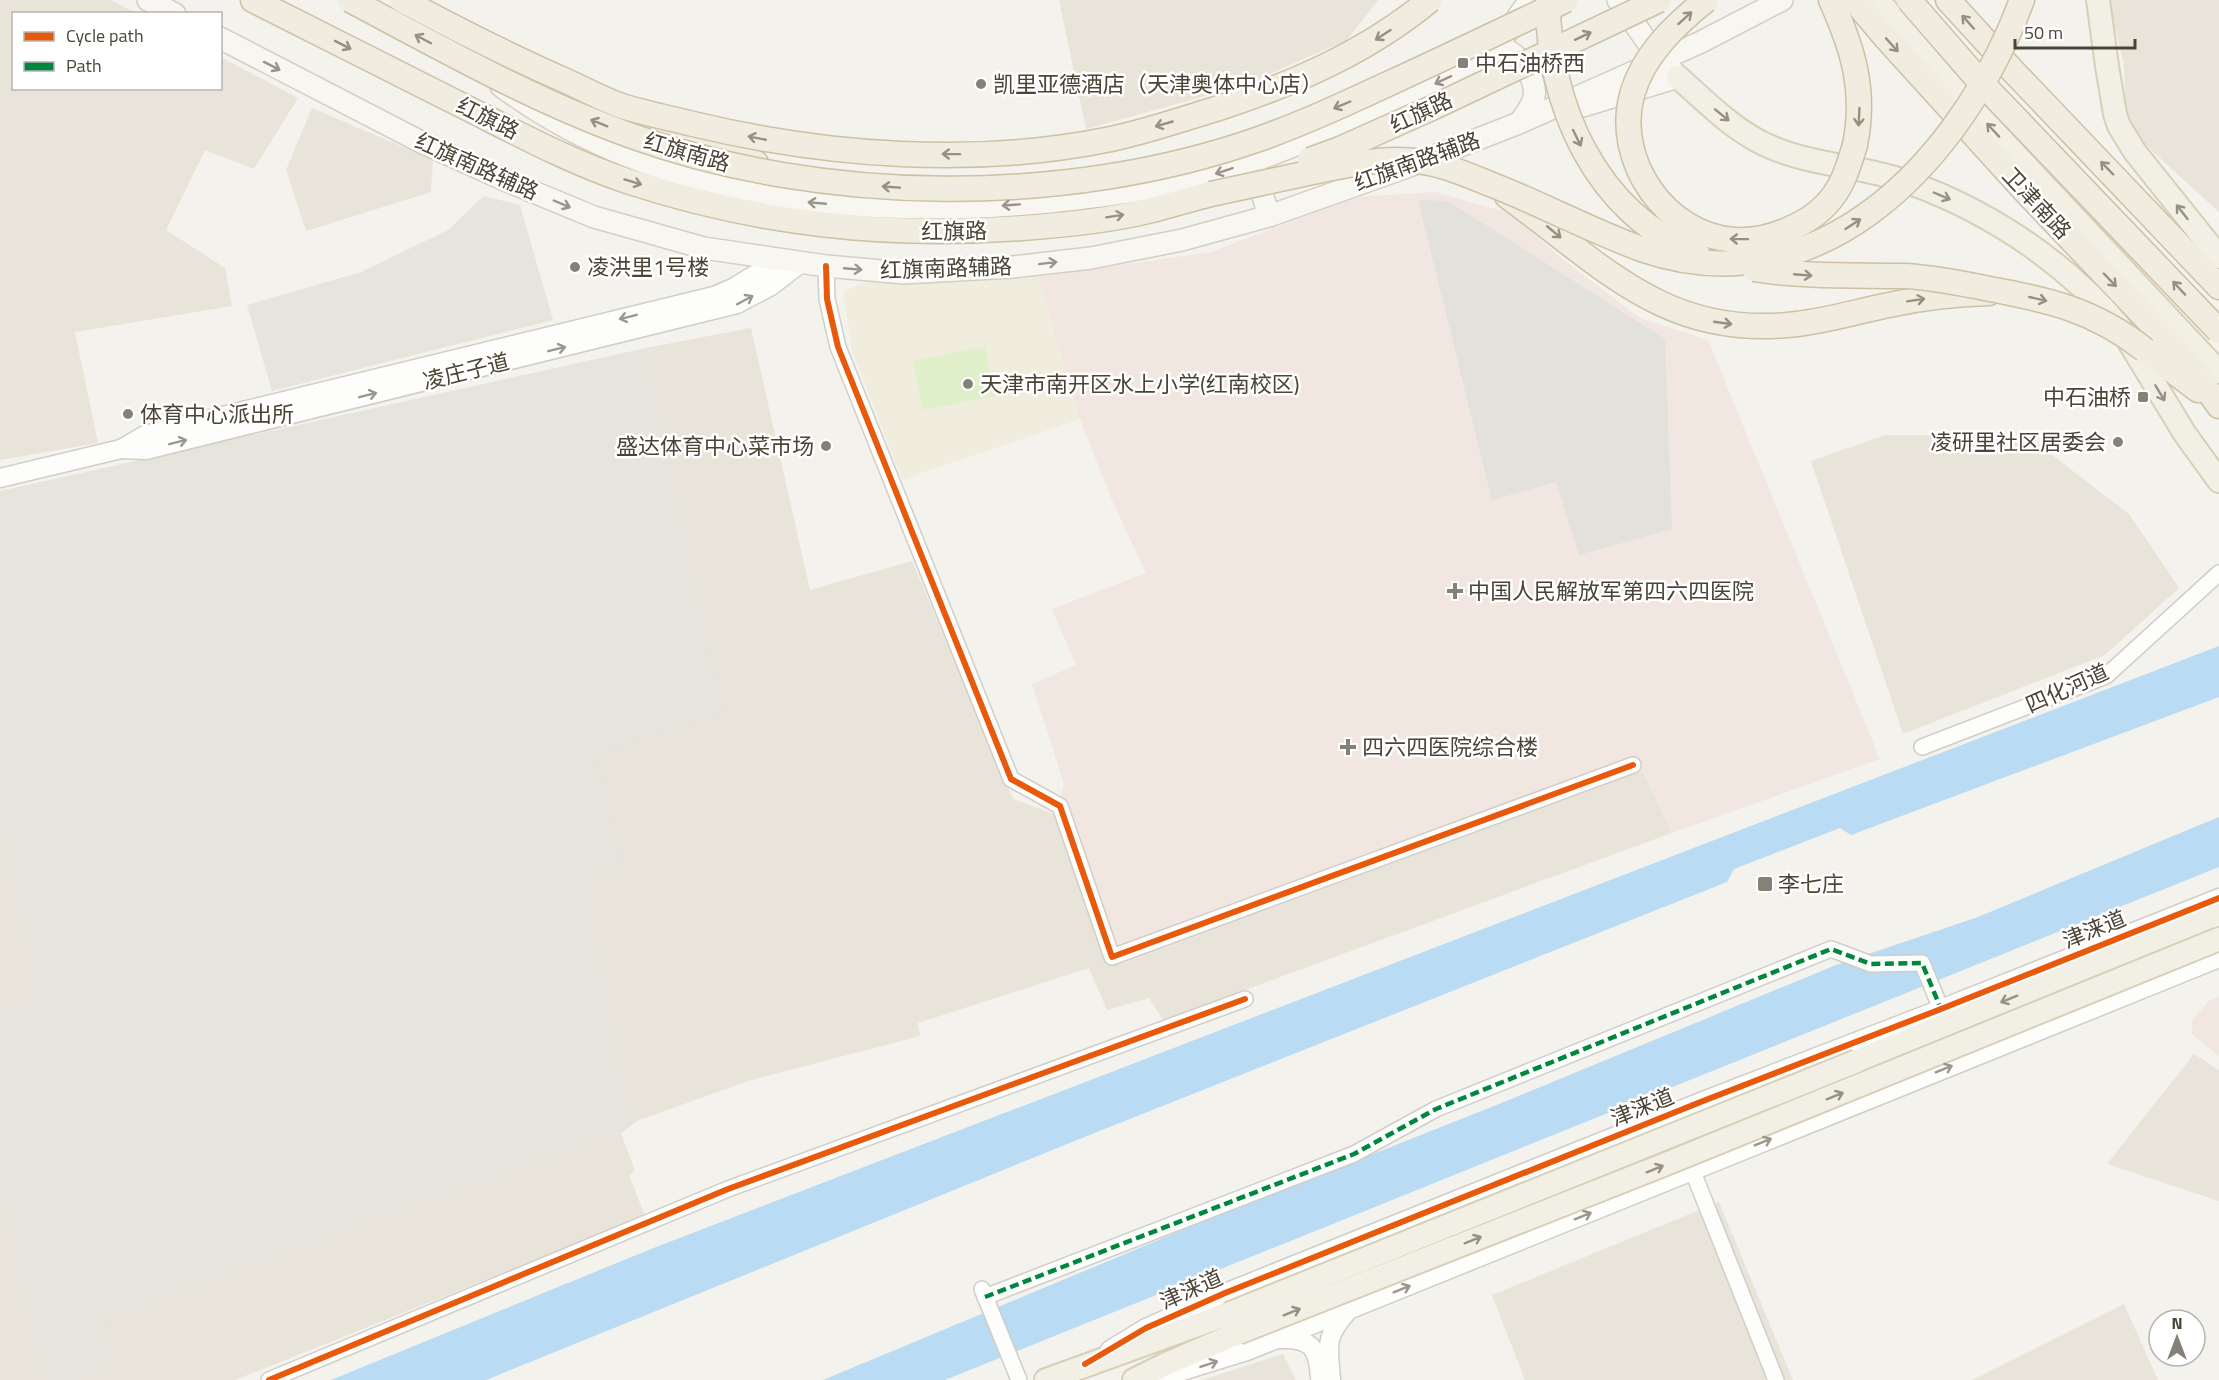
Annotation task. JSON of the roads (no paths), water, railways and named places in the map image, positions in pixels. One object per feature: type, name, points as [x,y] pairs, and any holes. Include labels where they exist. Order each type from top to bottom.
[{"type":"highway","name":"红旗路","points":[[253,0],[556,152],[626,180],[714,205],[791,221],[904,232],[983,231],[1064,225],[1135,213],[1211,194],[1340,150],[1659,0]]},
{"type":"highway","name":"红旗南路","points":[[350,0],[464,61],[552,104],[630,136],[730,165],[786,176],[886,187],[997,188],[1054,182]]},
{"type":"highway","points":[[402,0],[520,60],[786,176]]},
{"type":"highway","points":[[618,104],[735,134],[833,150],[956,154],[1036,149],[1111,139],[1189,117],[1280,87],[1330,65],[1386,34],[1430,0]]},
{"type":"highway","points":[[1548,0],[1548,25],[1554,66],[1574,132],[1600,179],[1621,201],[1657,232],[1681,247],[1724,263],[1749,268],[1817,276],[1906,276],[1950,281],[2059,304],[2102,320],[2217,405]]},
{"type":"highway","name":"红旗路","points":[[1054,182],[1110,176],[1160,166],[1215,153],[1261,138],[1345,104],[1566,0]]},
{"type":"highway","points":[[1706,0],[1672,30],[1648,60],[1632,97],[1629,134],[1632,153],[1647,188],[1666,209],[1698,230],[1734,240],[1773,235],[1803,223],[1831,199],[1845,175],[1859,128],[1860,98],[1854,59],[1831,0]]},
{"type":"highway","name":"卫津南路","points":[[1854,0],[2024,190],[2185,359],[2217,405]]},
{"type":"highway","name":"卫津南路","points":[[1909,0],[1976,77],[2219,331]]},
{"type":"highway","points":[[1948,0],[2219,287]]},
{"type":"highway","points":[[1211,194],[1348,164],[1383,160],[1407,161],[1439,165],[1521,195],[1598,232],[1686,261],[1716,264],[1770,260],[1799,251],[1838,234],[1880,206],[1933,153],[1987,77],[2022,0]]},
{"type":"highway","points":[[1491,184],[1627,286],[1653,302],[1705,320],[1750,326],[1796,324],[1919,299],[2008,292]]},
{"type":"main road","points":[[148,0],[171,12]]},
{"type":"main road","points":[[429,0],[463,46],[496,83],[528,107],[594,141],[693,178],[747,192],[803,201],[871,207],[964,208],[1074,199],[1193,179],[1253,161],[1385,107],[1489,56],[1510,52],[1520,58],[1532,81],[1534,98],[1519,123]]},
{"type":"main road","points":[[1489,56],[1530,0]]},
{"type":"main road","points":[[1618,0],[1678,77],[1735,126],[1764,144],[1810,160],[1894,178],[1923,188],[1956,202],[2024,241],[2058,267],[2120,327],[2185,434],[2219,481]]},
{"type":"main road","name":"红旗南路辅路","points":[[222,39],[421,142],[594,217],[704,248],[801,263],[904,273],[1013,267],[1091,258],[1182,240],[1269,216],[1404,168],[1519,123],[1701,42],[1782,0]]},
{"type":"main road","points":[[1878,0],[1946,80],[2219,372]]},
{"type":"main road","points":[[2098,0],[2115,114],[2119,126],[2134,152],[2219,257]]},
{"type":"main road","points":[[1550,108],[1578,107],[1678,77]]},
{"type":"main road","points":[[1253,161],[1269,216]]},
{"type":"main road","points":[[1134,1380],[1166,1364],[1233,1324],[1650,1145],[2219,914]]},
{"type":"main road","points":[[1233,1324],[1677,1160],[2219,939]]},
{"type":"main road","name":"津涞道","points":[[1046,1380],[1085,1364],[1149,1344],[1233,1324]]},
{"type":"street","name":"凌庄子道","points":[[121,449],[145,435],[714,296],[734,288],[779,260]]},
{"type":"street","name":"凌庄子道","points":[[0,478],[121,449],[146,450],[737,304],[771,286],[801,263]]},
{"type":"street","points":[[826,266],[827,299],[838,347],[1011,779],[1060,806],[1112,957],[1633,765]]},
{"type":"street","name":"四化河道","points":[[1922,747],[2106,676],[2219,573]]},
{"type":"street","name":"津涞道","points":[[1085,1364],[1146,1328],[1225,1293],[1669,1116],[1939,1004],[2219,898]]},
{"type":"street","points":[[1019,1380],[985,1296],[1354,1154],[1436,1109],[1832,949],[1871,964],[1922,963],[1939,1004]]},
{"type":"street","points":[[1153,1380],[1247,1351],[2219,958]]},
{"type":"street","points":[[269,1380],[728,1189],[1245,999]]},
{"type":"street","points":[[1669,1116],[1776,1380]]},
{"type":"street","points":[[1331,1380],[1328,1344],[1331,1332],[1348,1311]]},
{"type":"street","points":[[1276,1339],[1300,1340],[1314,1349],[1317,1354],[1320,1380]]},
{"type":"water","points":[[2219,646],[2219,697],[1851,835],[1840,828],[1734,869],[1727,882],[1092,1134],[486,1380],[331,1380],[651,1249]]},
{"type":"water","points":[[2219,817],[2219,867],[945,1380],[823,1380],[1197,1224],[1509,1100],[1836,965],[1978,917]]},
{"type":"place","name":"中石油桥西","points":[[1463,63]]},
{"type":"place","name":"凯里亚德酒店（天津奥体中心店）","points":[[981,84]]},
{"type":"place","name":"凌洪里1号楼","points":[[575,267]]},
{"type":"place","name":"天津市南开区水上小学(红南校区)","points":[[968,384]]},
{"type":"place","name":"中石油桥","points":[[2143,397]]},
{"type":"place","name":"体育中心派出所","points":[[128,414]]},
{"type":"place","name":"凌研里社区居委会","points":[[2118,442]]},
{"type":"place","name":"盛达体育中心菜市场","points":[[826,446]]},
{"type":"place","name":"中国人民解放军第四六四医院","points":[[1455,591]]},
{"type":"place","name":"四六四医院综合楼","points":[[1348,747]]},
{"type":"place","name":"李七庄","points":[[1765,884]]}]
